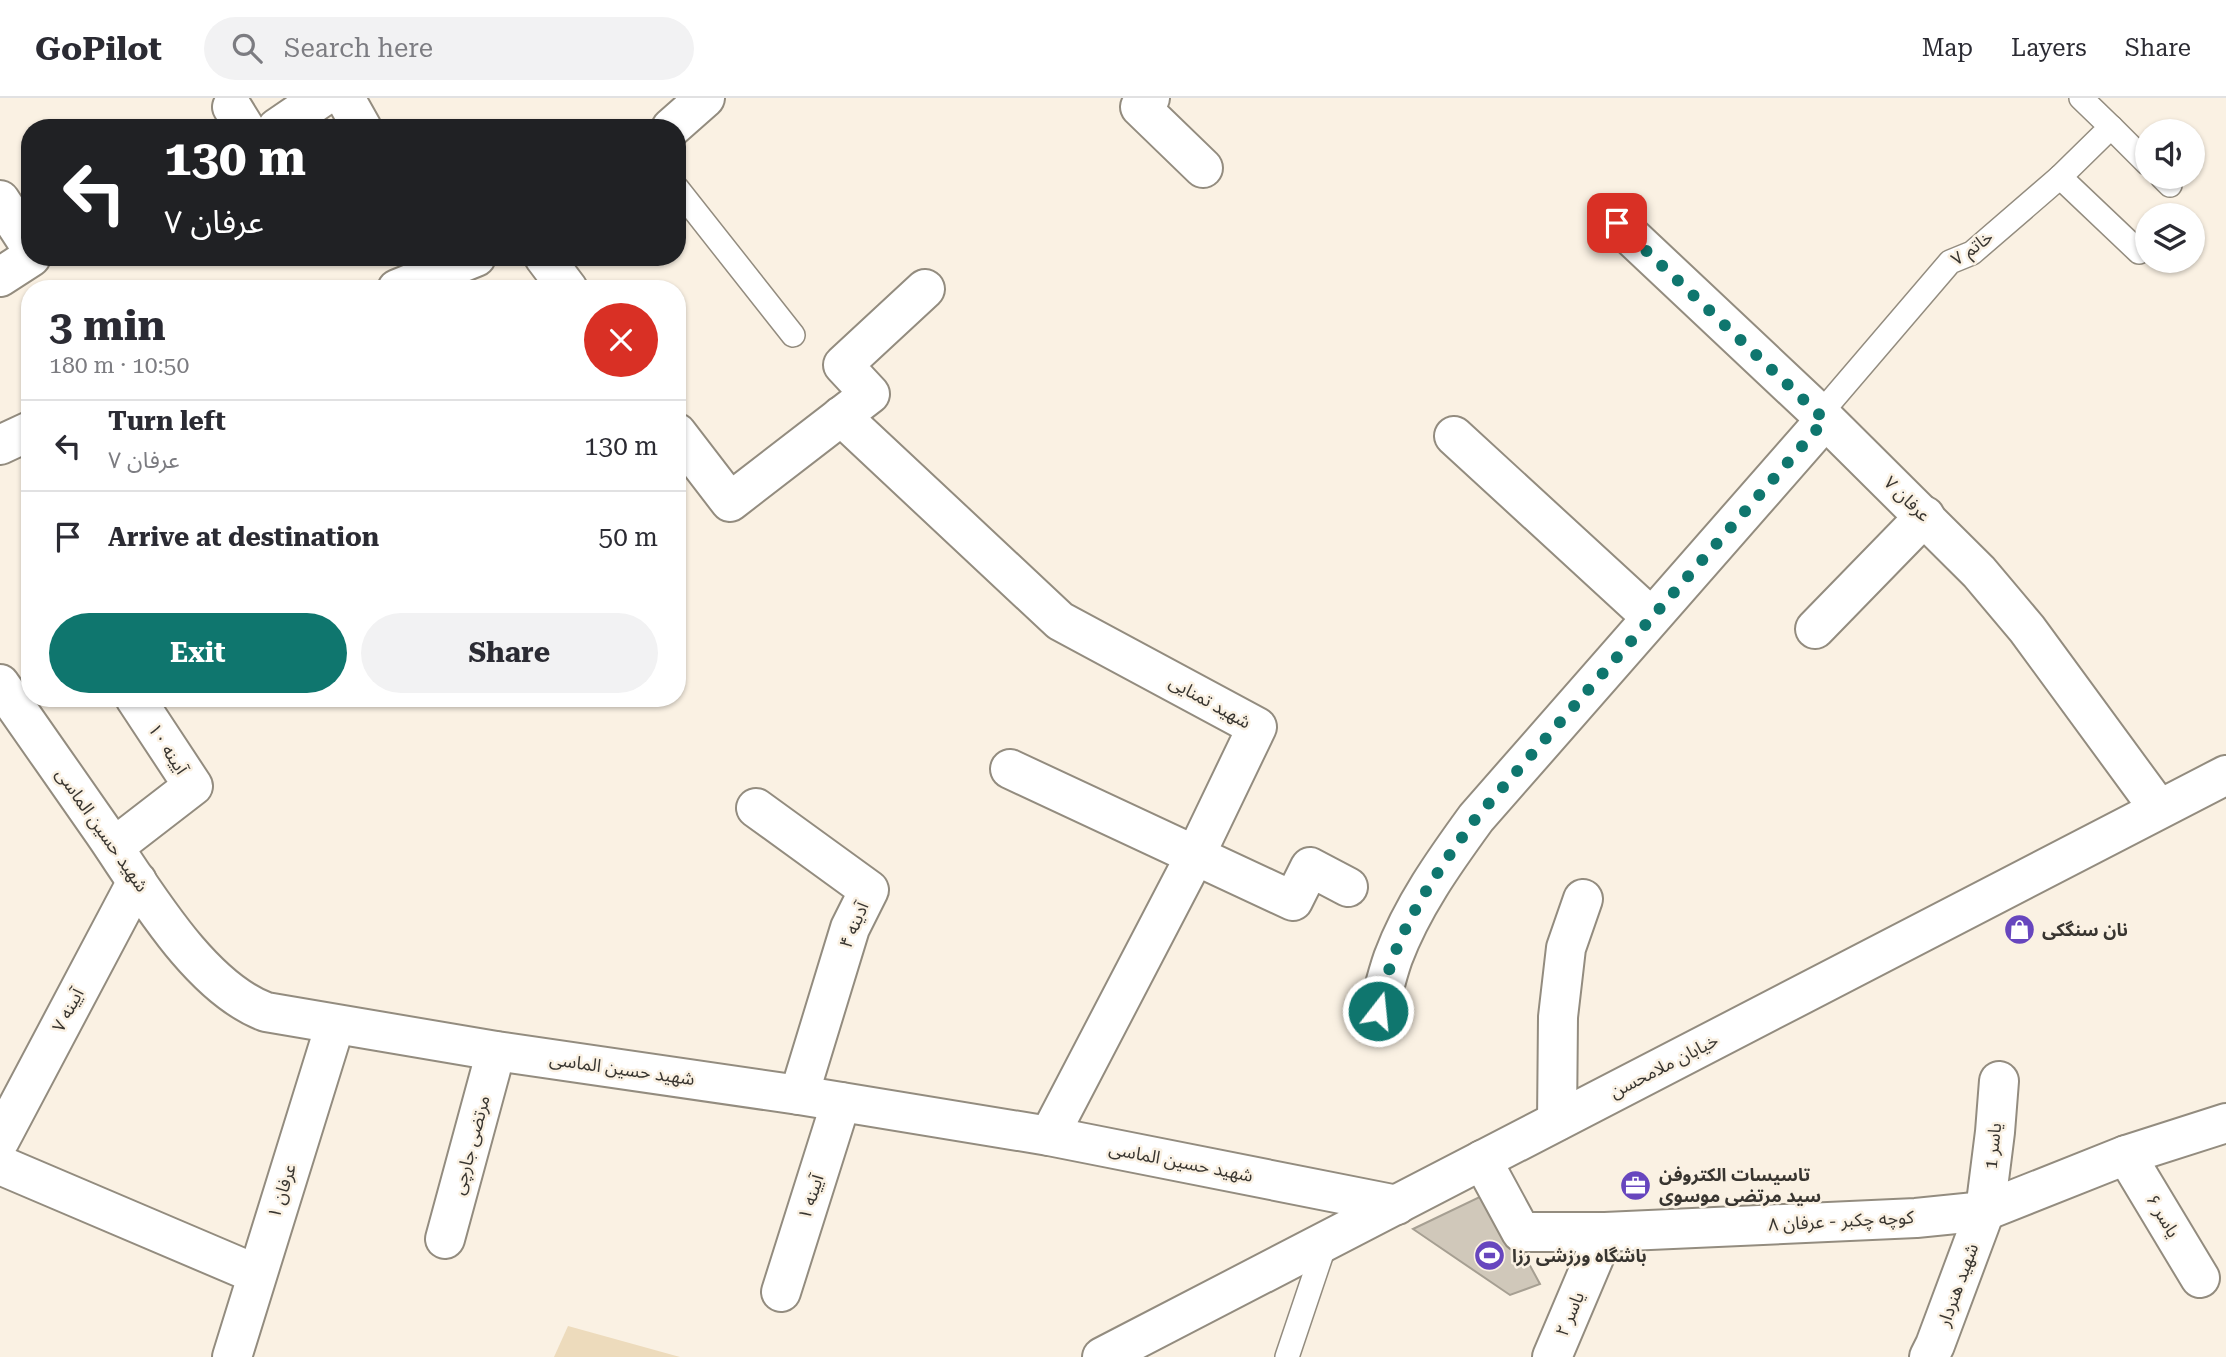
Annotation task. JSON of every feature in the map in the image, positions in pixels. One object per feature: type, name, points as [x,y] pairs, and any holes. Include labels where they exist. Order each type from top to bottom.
[{"type":"street","points":[[290,119],[321,98]]},
{"type":"street","points":[[345,98],[357,119]]},
{"type":"street","points":[[681,119],[705,98]]},
{"type":"street","points":[[1150,98],[1140,107],[1203,168]]},
{"type":"street","points":[[0,200],[21,232]]},
{"type":"street","name":"عرفان ۷","points":[[1617,223],[1925,516],[1979,572],[2027,629],[2159,809]]},
{"type":"street","points":[[0,277],[21,264]]},
{"type":"street","points":[[415,280],[443,266]]},
{"type":"street","points":[[686,445],[730,502],[870,394],[843,365],[925,289]]},
{"type":"street","name":"شهید تمنایی","points":[[841,416],[1060,621],[1257,727],[1195,856],[1049,1136]]},
{"type":"street","points":[[1378,1011],[1393,959],[1415,910],[1444,862],[1476,818],[1822,417]]},
{"type":"street","points":[[0,445],[21,435]]},
{"type":"street","points":[[1454,436],[1651,617]]},
{"type":"street","points":[[1815,629],[1925,516]]},
{"type":"street","name":"شهید حسین الماسی","points":[[0,684],[183,943],[232,995],[266,1012],[496,1051],[799,1095],[1049,1136],[1396,1205]]},
{"type":"street","name":"آیینه ۱۰","points":[[114,847],[193,786],[141,707]]},
{"type":"street","points":[[1010,769],[1293,901],[1310,867],[1348,887]]},
{"type":"street","name":"خیابان ملامحسن","points":[[1102,1357],[2226,775]]},
{"type":"street","name":"آدینه ۴","points":[[756,808],[869,890],[850,928],[799,1095]]},
{"type":"street","name":"آیینه ۷","points":[[0,1140],[137,881]]},
{"type":"street","points":[[1557,1121],[1558,1017],[1566,948],[1583,899]]},
{"type":"street","name":"عرفان ۱","points":[[232,1357],[335,1025]]},
{"type":"street","name":"مرتضی جارچی","points":[[445,1239],[496,1051]]},
{"type":"street","name":"یاسر 1","points":[[1985,1211],[1999,1081]]},
{"type":"street","name":"آیینه ۱","points":[[781,1292],[841,1102]]},
{"type":"street","name":"کوچه چکبر - عرفان ۸","points":[[1482,1160],[1521,1232],[1605,1232],[1916,1218],[1985,1211],[2126,1155],[2226,1123]]},
{"type":"street","name":"یاسر ۶","points":[[2126,1155],[2200,1278]]},
{"type":"street","points":[[0,1165],[256,1274]]},
{"type":"street","name":"شهید هنردار","points":[[1928,1357],[1935,1345],[1985,1211]]},
{"type":"street","name":"یاسر ۲","points":[[1552,1357],[1605,1232]]},
{"type":"lane","points":[[2081,98],[2135,151]]},
{"type":"lane","name":"خاتم ۷","points":[[1822,417],[1950,262],[1972,253],[2060,177],[2111,127]]},
{"type":"lane","points":[[2060,177],[2135,248]]},
{"type":"lane","points":[[686,199],[793,335]]},
{"type":"lane","points":[[1287,1357],[1326,1241]]},
{"type":"shaded area","points":[[568,1326],[680,1357],[554,1357]]},
{"type":"building","name":"باشگاه ورزشی رزا","points":[[1490,1192],[1540,1284],[1510,1295],[1413,1229]]},
{"type":"place","name":"نان سنگکی","points":[[2019,930]]},
{"type":"place","name":"تاسیسات الکتروفن سید مرتضی موسوی","points":[[1636,1185]]},
{"type":"place","name":"باشگاه ورزشی رزا","points":[[1489,1256]]},
{"type":"route","points":[[1378,1011],[1393,959],[1415,910],[1444,862],[1476,818],[1825,420],[1617,223]]}]
